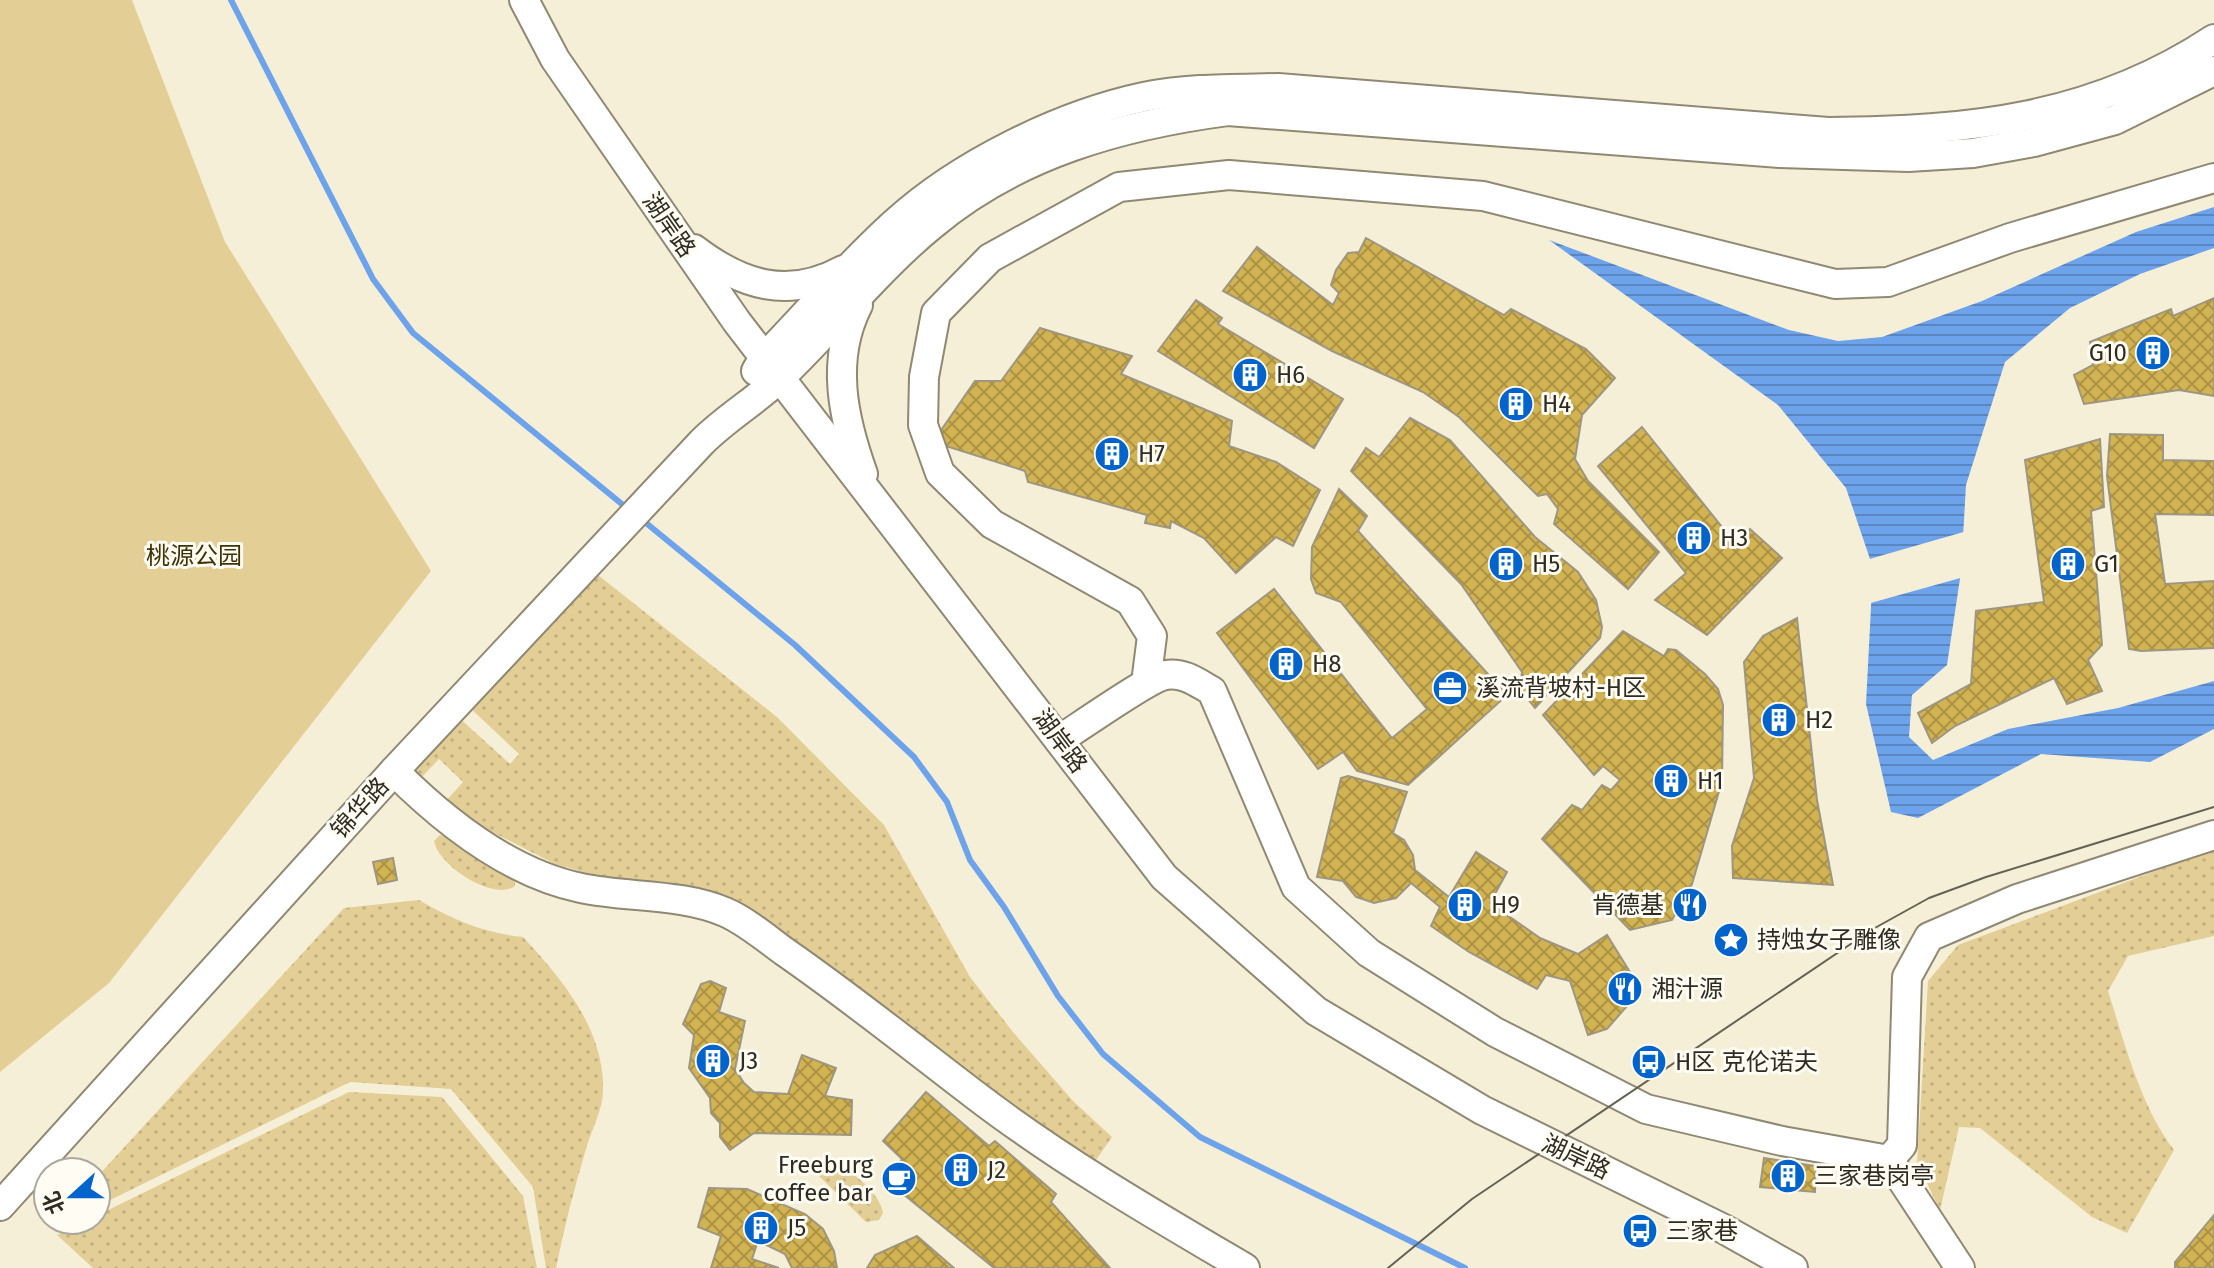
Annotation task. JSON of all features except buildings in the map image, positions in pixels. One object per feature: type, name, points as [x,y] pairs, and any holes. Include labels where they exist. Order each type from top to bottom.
[{"type":"street","name":"湖岸路","points":[[524,0],[555,59],[670,227],[772,368],[1164,877],[1316,1011],[1482,1110],[1680,1207],[1793,1268]]},
{"type":"street","points":[[870,493],[850,432],[841,372],[844,339],[863,274],[896,222],[948,181],[1011,147],[1076,119],[1143,98],[1197,90],[1278,88],[1828,132],[1915,132],[2057,111],[2121,88],[2214,39]]},
{"type":"street","points":[[670,227],[729,273],[767,287],[815,283],[863,274],[933,223],[1020,168],[1080,142],[1159,120],[1228,111],[1299,114],[1780,153],[1921,156],[1973,153],[2034,142],[2115,120],[2214,71]]},
{"type":"street","points":[[1146,683],[1152,636],[1130,601],[992,524],[940,473],[923,425],[924,377],[936,313],[990,258],[1119,187],[1229,175],[1483,196],[1835,284],[1888,282],[2010,238],[2214,178]]},
{"type":"street","name":"锦华路","points":[[0,1206],[394,771],[863,274]]},
{"type":"street","points":[[1059,740],[1146,683],[1166,675],[1190,677],[1212,691],[1296,887],[1369,953],[1495,1032],[1646,1109],[1782,1141],[1889,1160],[1960,1268]]},
{"type":"street","points":[[394,771],[438,815],[521,866],[581,888],[655,896],[725,912],[809,969],[978,1097],[1094,1179],[1245,1268]]},
{"type":"street","points":[[1889,1160],[1902,1145],[1907,977],[1929,937],[2017,899],[2214,835]]},
{"type":"green space","name":"桃源公园","points":[[0,0],[132,0],[225,242],[431,571],[109,983],[0,1072]]},
{"type":"green space","points":[[593,571],[777,717],[884,825],[970,977],[1073,1101],[1112,1137],[1094,1163],[898,1022],[779,928],[729,902],[695,890],[591,874],[555,864],[455,813],[444,803],[463,782],[439,759],[419,780],[408,770],[458,717],[510,764],[519,754],[468,706]]},
{"type":"green space","points":[[440,835],[453,837],[515,879],[515,886],[505,890],[494,889],[456,870],[438,850],[434,841]]},
{"type":"green space","points":[[2214,849],[2214,936],[2128,956],[2108,991],[2143,1094],[2174,1150],[2127,1233],[2092,1217],[1980,1128],[1959,1127],[1940,1210],[1917,1163],[1928,981],[1958,945]]},
{"type":"green space","points":[[419,900],[469,924],[523,937],[552,970],[578,1007],[597,1047],[603,1091],[577,1179],[556,1268],[546,1268],[533,1187],[451,1089],[350,1082],[112,1199],[112,1161],[344,908]]},
{"type":"green space","points":[[349,1092],[442,1097],[523,1196],[537,1268],[93,1268],[58,1236],[112,1236],[112,1208]]},
{"type":"green space","points":[[820,1159],[839,1165],[868,1187],[883,1213],[879,1220],[866,1222],[819,1176],[815,1164]]},
{"type":"water","points":[[2214,207],[2214,248],[2140,274],[2070,308],[2005,362],[1966,485],[1961,572],[1947,665],[1912,695],[1909,737],[1933,760],[2008,729],[2118,708],[2214,681],[2214,729],[2150,762],[2041,754],[1918,818],[1891,812],[1866,704],[1873,568],[1846,488],[1778,405],[1549,240],[1789,330],[1838,341],[1882,337],[1982,301],[2136,232]]},
{"type":"pier","points":[[1967,531],[1964,577],[1867,604],[1866,560]]},
{"type":"waterway","points":[[231,0],[373,279],[413,333],[628,509]]},
{"type":"waterway","points":[[640,518],[795,645],[914,757],[947,802],[970,860],[1004,907],[1058,996],[1103,1054],[1200,1137],[1465,1268]]},
{"type":"tram line","points":[[1388,1268],[1472,1199],[1873,929],[1929,898],[1986,877],[2214,807]]},
{"type":"place","name":"G10","points":[[2153,353]]},
{"type":"place","name":"H6","points":[[1250,375]]},
{"type":"place","name":"H4","points":[[1516,404]]},
{"type":"place","name":"H7","points":[[1112,454]]},
{"type":"place","name":"H3","points":[[1694,538]]},
{"type":"place","name":"H5","points":[[1506,564]]},
{"type":"place","name":"G1","points":[[2068,564]]},
{"type":"place","name":"H8","points":[[1286,664]]},
{"type":"place","name":"溪流背坡村-H区","points":[[1450,688]]},
{"type":"place","name":"H2","points":[[1779,720]]},
{"type":"place","name":"H1","points":[[1671,781]]},
{"type":"place","name":"H9","points":[[1465,905]]},
{"type":"place","name":"肯德基","points":[[1690,905]]},
{"type":"place","name":"持烛女子雕像","points":[[1731,940]]},
{"type":"place","name":"湘汁源","points":[[1625,989]]},
{"type":"place","name":"J3","points":[[713,1061]]},
{"type":"place","name":"H区 克伦诺夫","points":[[1649,1062]]},
{"type":"place","name":"J2","points":[[961,1170]]},
{"type":"place","name":"三家巷岗亭","points":[[1788,1176]]},
{"type":"place","name":"Freeburg coffee bar","points":[[899,1179]]},
{"type":"place","name":"J5","points":[[761,1228]]},
{"type":"place","name":"三家巷","points":[[1640,1231]]}]
